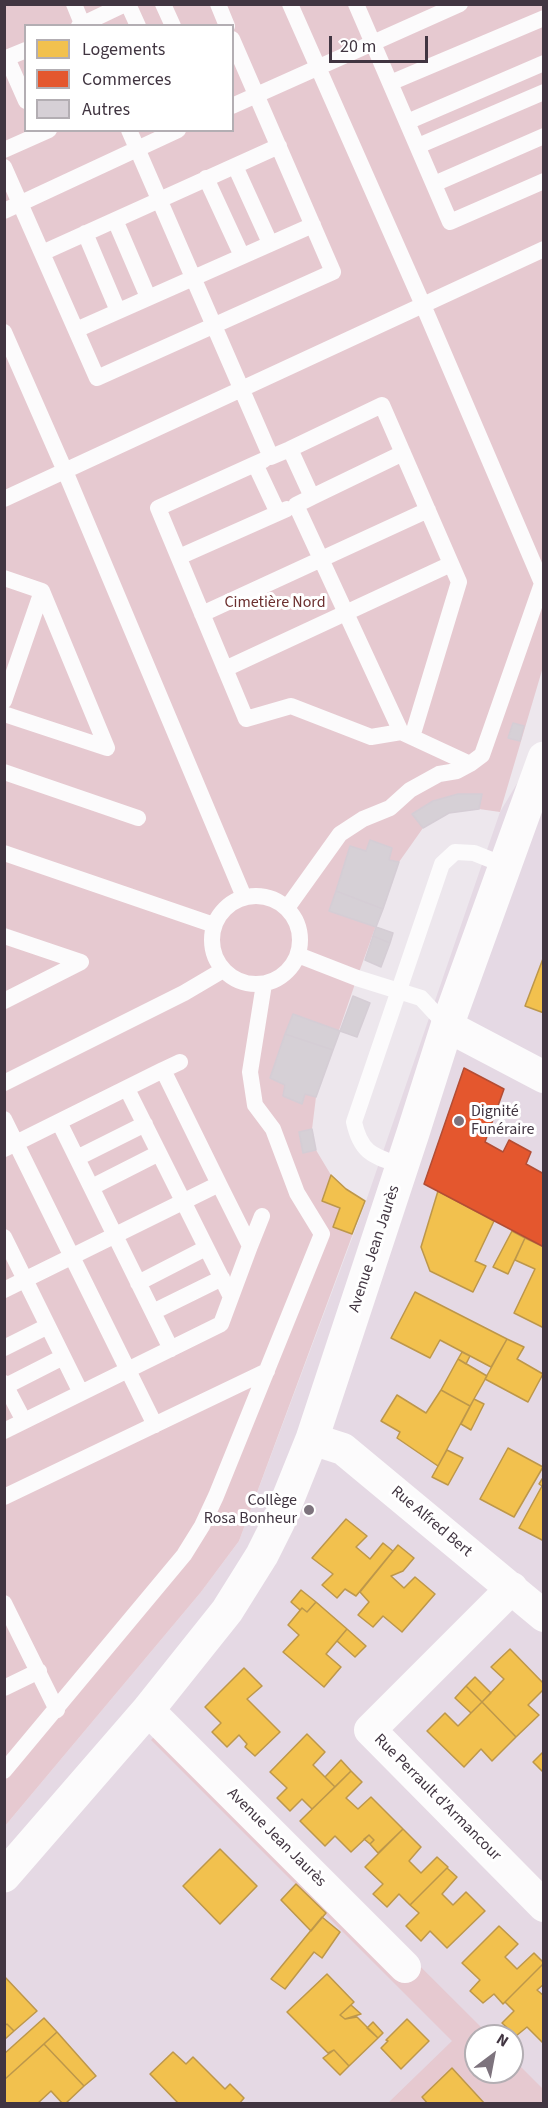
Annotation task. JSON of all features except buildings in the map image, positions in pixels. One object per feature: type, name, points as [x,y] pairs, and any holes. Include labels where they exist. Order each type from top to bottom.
[{"type":"street","name":"Avenue Jean Jaurès","points":[[4,1876],[148,1710],[227,1611],[262,1556],[279,1521],[312,1438],[447,1026],[543,758]]},
{"type":"street","points":[[447,1026],[543,1077]]},
{"type":"street","name":"Rue Alfred Bert","points":[[312,1438],[343,1449],[543,1616]]},
{"type":"street","name":"Rue Perrault d'Armancour","points":[[512,1588],[370,1730],[543,1906]]},
{"type":"street","name":"Avenue Jean Jaurès","points":[[148,1710],[405,1967]]},
{"type":"lane","points":[[74,4],[81,24]]},
{"type":"lane","points":[[83,24],[126,4],[137,24]]},
{"type":"lane","points":[[163,4],[172,24]]},
{"type":"lane","points":[[218,4],[226,24]]},
{"type":"lane","points":[[287,908],[340,834],[363,819],[390,808],[410,790],[439,774],[456,771],[470,764],[482,754],[543,580],[290,4]]},
{"type":"lane","points":[[357,4],[450,222],[543,181]]},
{"type":"lane","points":[[234,105],[460,4]]},
{"type":"lane","points":[[390,83],[543,18]]},
{"type":"lane","points":[[4,167],[97,378],[333,272],[257,94],[234,46]]},
{"type":"lane","points":[[24,51],[6,58],[24,97]]},
{"type":"lane","points":[[407,122],[543,63]]},
{"type":"lane","points":[[418,147],[543,92]]},
{"type":"lane","points":[[4,150],[42,132]]},
{"type":"lane","points":[[130,132],[271,457]]},
{"type":"lane","points":[[4,211],[174,132]]},
{"type":"lane","points":[[434,184],[543,136]]},
{"type":"lane","points":[[42,253],[279,146]]},
{"type":"lane","points":[[235,166],[270,243]]},
{"type":"lane","points":[[206,178],[242,256]]},
{"type":"lane","points":[[114,220],[148,297]]},
{"type":"lane","points":[[76,330],[313,225]]},
{"type":"lane","points":[[85,233],[118,311]]},
{"type":"lane","points":[[4,499],[543,249]]},
{"type":"lane","points":[[4,332],[65,471],[243,897]]},
{"type":"lane","points":[[407,735],[459,582],[382,405],[158,508],[246,719],[291,706],[371,737],[407,735],[470,764]]},
{"type":"lane","points":[[290,449],[312,497]]},
{"type":"lane","points":[[179,557],[296,505],[404,453]]},
{"type":"lane","points":[[255,464],[278,513]]},
{"type":"lane","points":[[296,505],[346,613],[407,735]]},
{"type":"lane","points":[[202,614],[428,510]]},
{"type":"lane","points":[[225,669],[451,564]]},
{"type":"lane","points":[[4,578],[42,591],[107,748],[4,714]]},
{"type":"lane","points":[[4,701],[42,591]]},
{"type":"lane","points":[[4,772],[138,818]]},
{"type":"lane","points":[[402,1166],[372,1155],[358,1140],[354,1122],[442,864],[455,852],[474,853],[504,865]]},
{"type":"lane","points":[[4,853],[214,925]]},
{"type":"lane","points":[[243,897],[267,897],[278,901],[295,918],[299,930],[298,955],[290,968],[278,979],[264,984],[249,984],[235,979],[223,970],[212,948],[214,925],[220,913],[231,903],[243,897]]},
{"type":"lane","points":[[4,936],[81,962],[4,1001]]},
{"type":"lane","points":[[298,955],[421,998],[447,1026]]},
{"type":"lane","points":[[4,1083],[184,993],[223,970]]},
{"type":"lane","points":[[4,1771],[184,1555],[202,1526],[322,1234],[297,1193],[273,1129],[255,1105],[250,1072],[264,984]]},
{"type":"lane","points":[[10,1146],[180,1062]]},
{"type":"lane","points":[[163,1070],[250,1246]]},
{"type":"lane","points":[[127,1089],[231,1297]]},
{"type":"lane","points":[[4,1119],[10,1146],[71,1257],[154,1425]]},
{"type":"lane","points":[[59,1122],[171,1349]]},
{"type":"lane","points":[[77,1158],[145,1124]]},
{"type":"lane","points":[[92,1187],[159,1153]]},
{"type":"lane","points":[[4,1290],[219,1184]]},
{"type":"lane","points":[[4,1431],[220,1324],[262,1216]]},
{"type":"lane","points":[[4,1237],[81,1393]]},
{"type":"lane","points":[[138,1283],[206,1248]]},
{"type":"lane","points":[[153,1312],[222,1278]]},
{"type":"lane","points":[[4,1348],[48,1326]]},
{"type":"lane","points":[[24,1421],[5,1384],[63,1357]]},
{"type":"lane","points":[[4,1497],[267,1371]]},
{"type":"lane","points":[[4,1603],[57,1710]]},
{"type":"lane","points":[[4,1688],[39,1671]]},
{"type":"shaded area","points":[[543,740],[543,2103],[5,2104],[5,1826],[201,1592],[239,1541],[366,1201],[500,812]]},
{"type":"green space","name":"Cimetière Nord","points":[[5,5],[543,5],[543,667],[500,812],[479,809],[449,813],[423,828],[399,862],[316,1097],[312,1129],[316,1150],[331,1175],[346,1189],[365,1201],[239,1541],[201,1592],[5,1826]]},
{"type":"green space","points":[[172,1719],[478,2024],[464,2024],[464,2084],[524,2084],[524,2070],[543,2089],[543,2103],[388,2103],[452,2041],[151,1740]]},
{"type":"place","name":"Dignité Funéraire","points":[[459,1121]]},
{"type":"place","name":"Collège Rosa Bonheur","points":[[309,1510]]}]
